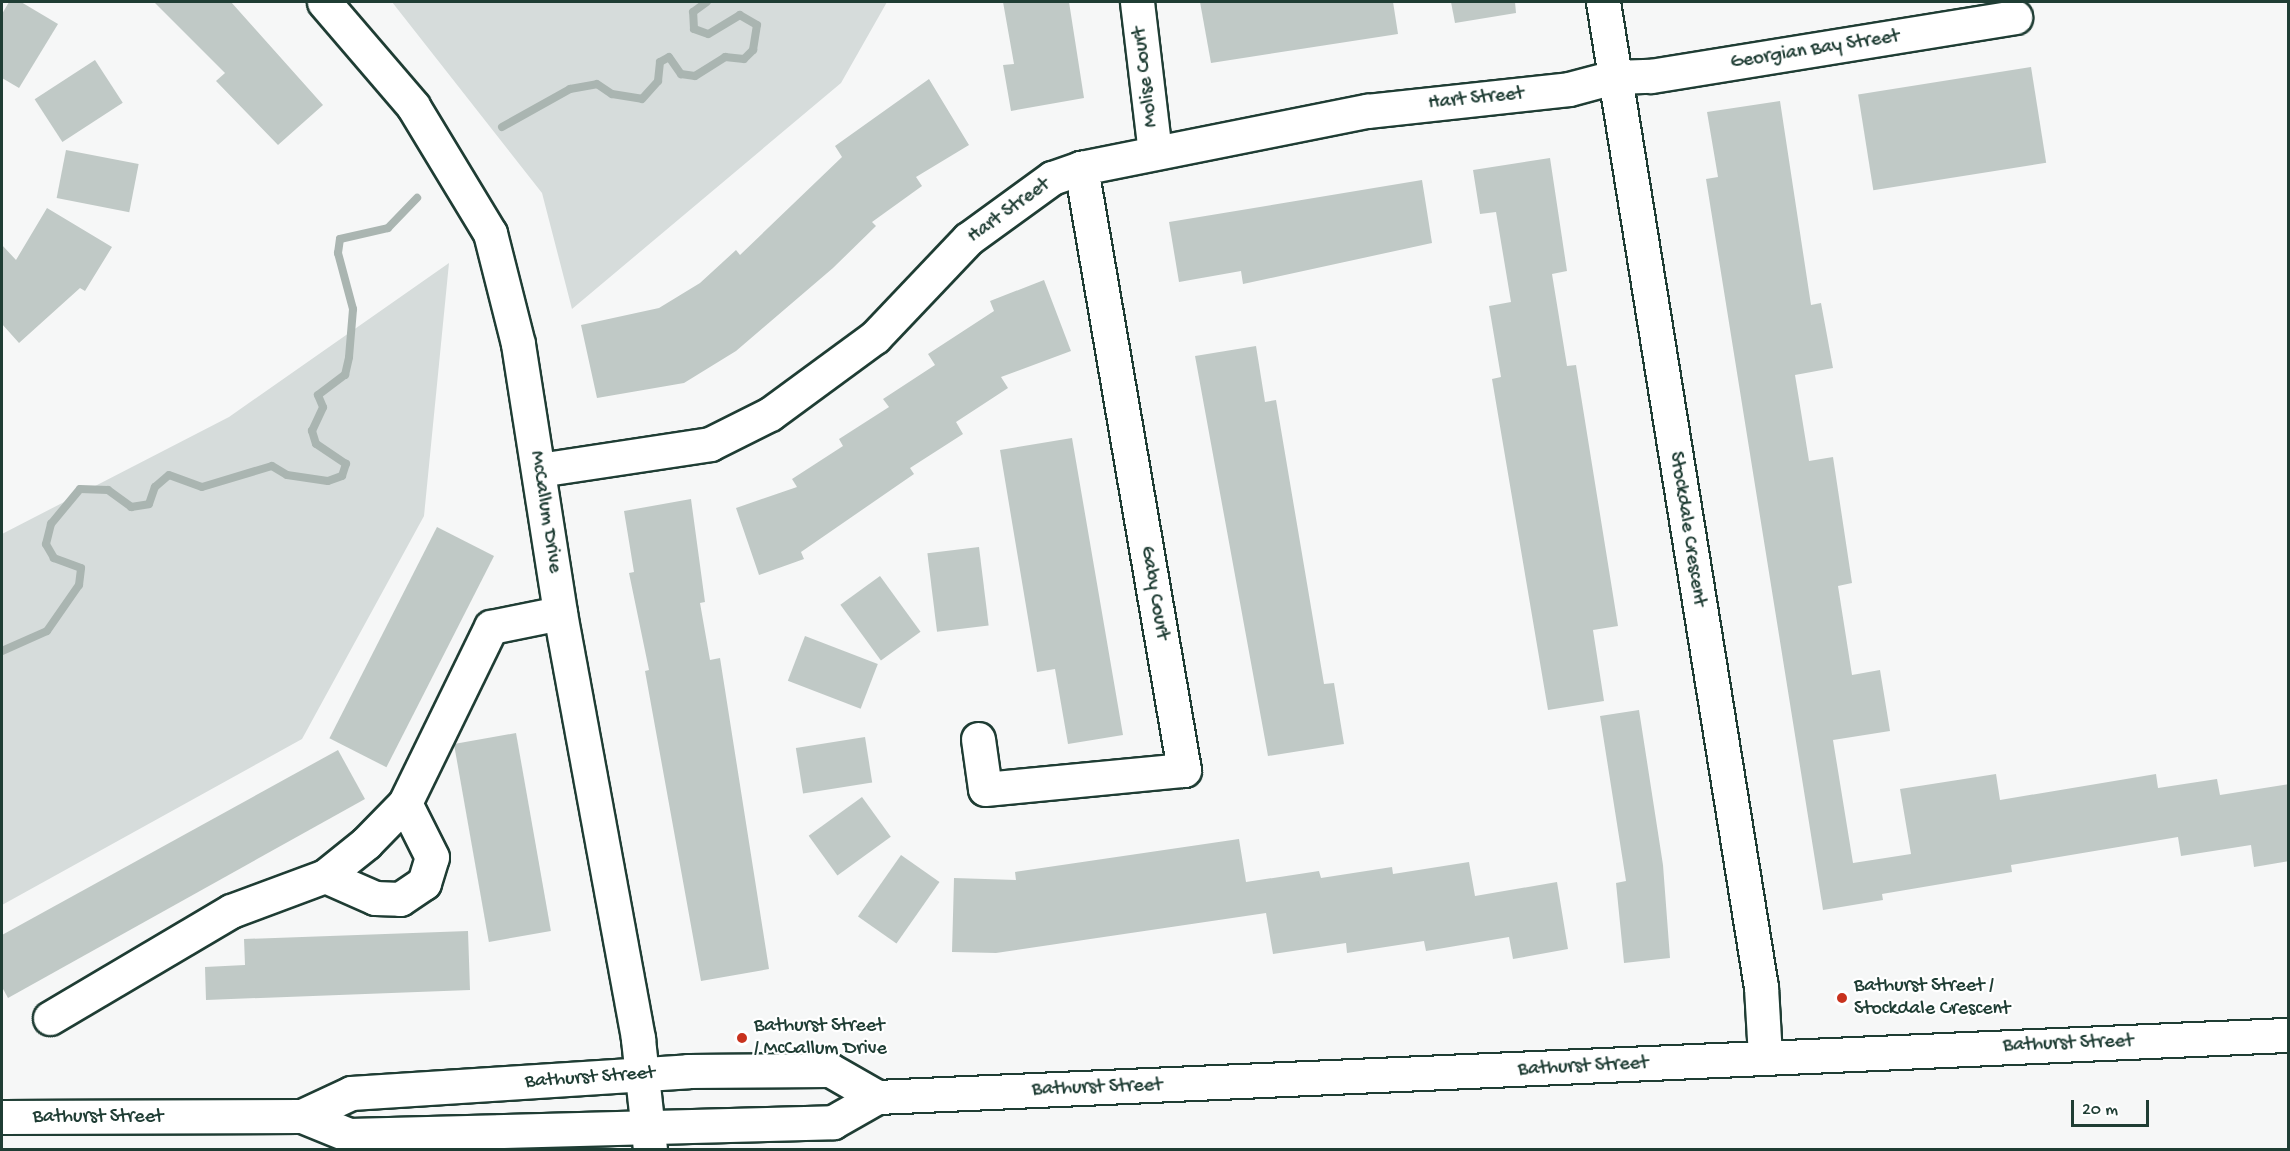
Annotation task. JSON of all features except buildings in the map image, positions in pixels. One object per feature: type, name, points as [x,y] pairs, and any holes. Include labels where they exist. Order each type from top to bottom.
[{"type":"street","name":"McCallum Drive","points":[[324,2],[413,106],[490,233],[518,344],[560,613],[642,1074],[648,1136]]},
{"type":"street","name":"Molise Court","points":[[1137,2],[1155,152]]},
{"type":"street","name":"Stockdale Crescent","points":[[1604,2],[1614,77],[1761,987],[1765,1057]]},
{"type":"street","name":"Georgian Bay Street","points":[[1614,77],[1650,76],[2015,17]]},
{"type":"street","name":"Hart Street","points":[[539,470],[710,444],[770,414],[875,336],[968,239],[1052,178],[1081,168],[1155,152],[1367,111],[1569,89],[1614,77]]},
{"type":"street","name":"Gaby Court","points":[[978,739],[985,789],[1184,770],[1081,168]]},
{"type":"street","points":[[50,1018],[231,911],[325,876],[405,803],[491,627],[560,613]]},
{"type":"street","points":[[325,876],[375,898],[400,899],[424,883],[432,857],[405,803]]},
{"type":"street","name":"Bathurst Street","points":[[2,1117],[303,1116],[349,1135],[648,1136],[833,1122],[877,1097],[2289,1035]]},
{"type":"street","name":"Bathurst Street","points":[[303,1116],[351,1093],[642,1074],[830,1070],[877,1097]]},
{"type":"shaded area","points":[[392,2],[887,2],[841,83],[572,309],[542,193]]},
{"type":"shaded area","points":[[449,263],[424,516],[302,739],[2,905],[2,534],[229,417]]},
{"type":"waterway","points":[[502,127],[570,89],[597,84],[612,94],[642,99],[658,81],[660,62],[669,57],[681,74],[695,76],[725,57],[744,59],[753,50],[757,25],[740,15],[708,34],[694,29],[693,12],[707,2]]},
{"type":"waterway","points":[[2,651],[47,631],[79,585],[81,568],[54,558],[46,544],[51,524],[80,489],[108,490],[131,507],[149,504],[155,487],[169,475],[202,487],[272,466],[287,475],[328,481],[342,476],[346,464],[316,444],[312,431],[323,407],[318,395],[345,375],[349,357],[353,309],[338,253],[340,239],[388,228],[417,198]]},
{"type":"place","name":"Bathurst Street / Stockdale Crescent","points":[[1842,998]]},
{"type":"place","name":"Bathurst Street / McCallum Drive","points":[[742,1038]]}]
